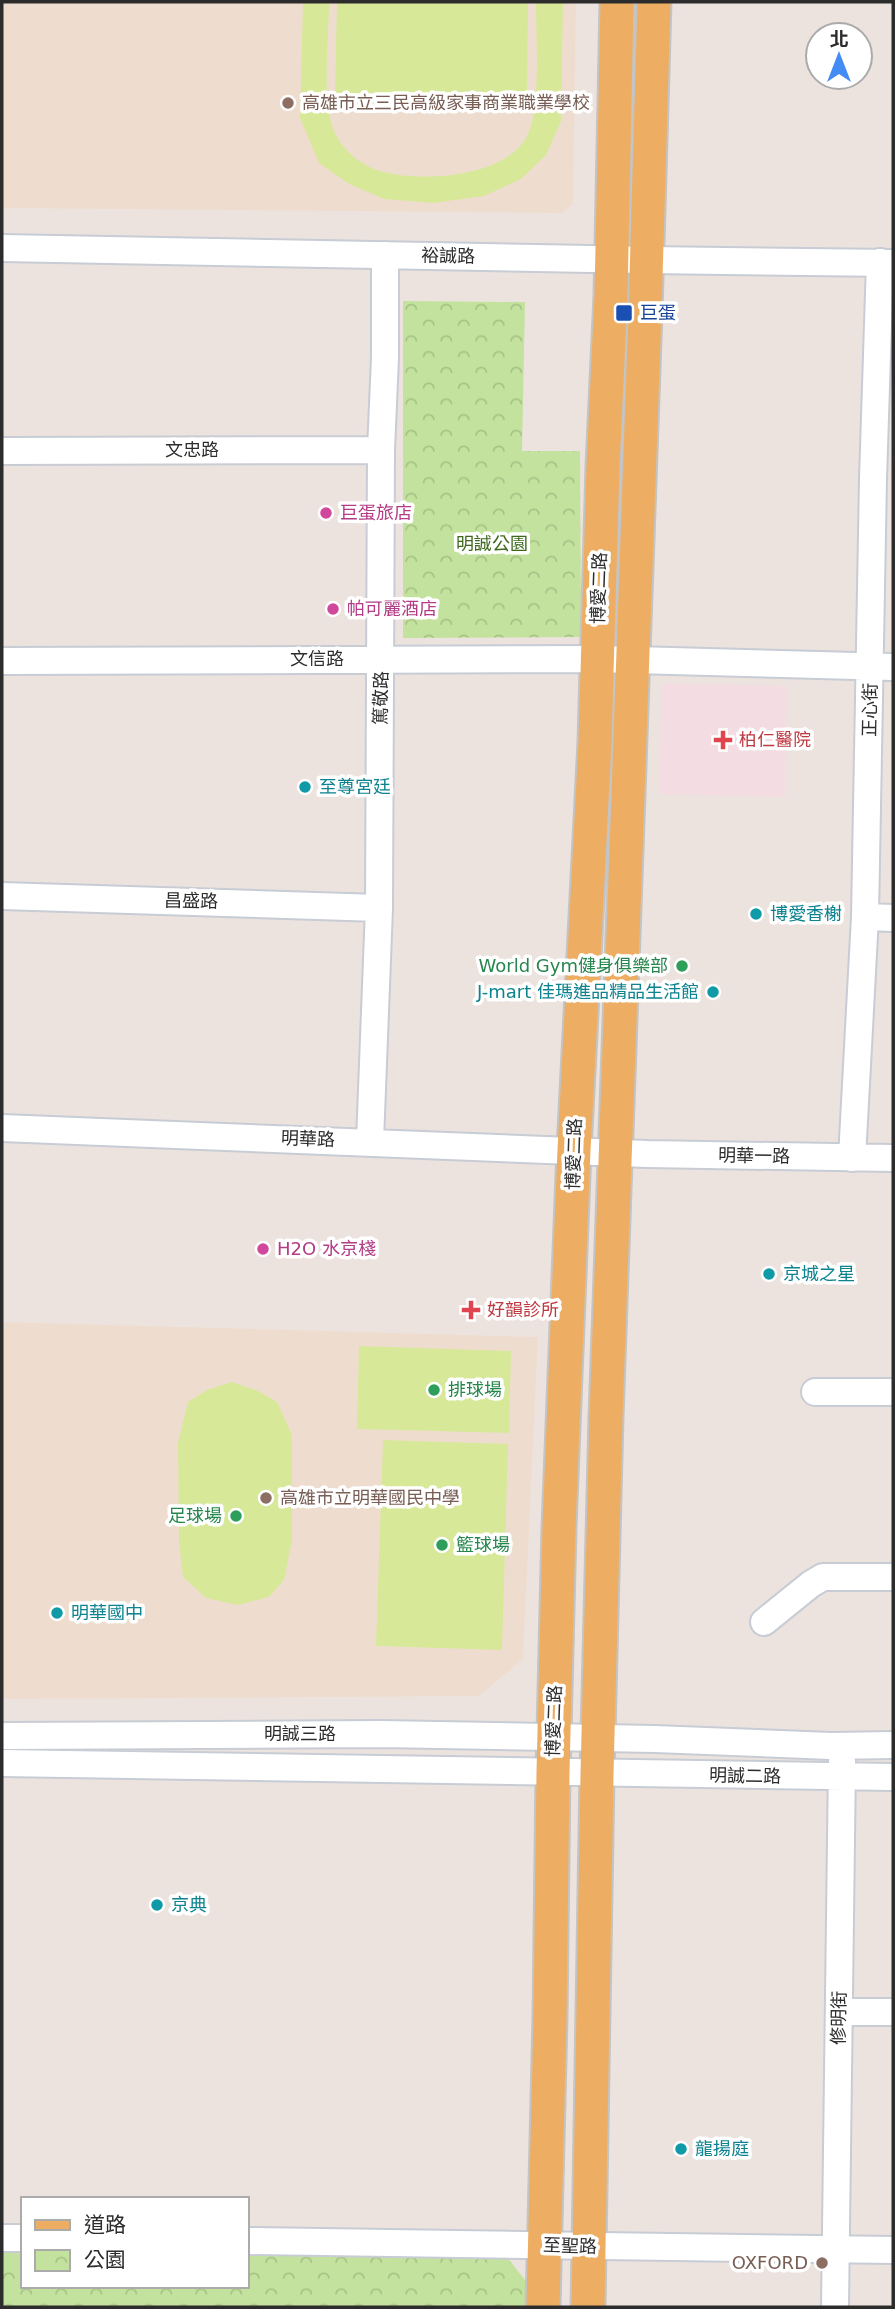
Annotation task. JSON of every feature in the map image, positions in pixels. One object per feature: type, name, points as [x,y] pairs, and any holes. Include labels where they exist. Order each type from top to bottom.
[{"type":"main road","name":"博愛二路","points":[[543,2307],[553,1737],[574,1150],[595,742],[612,259],[617,2]]},
{"type":"main road","name":"博愛二路","points":[[588,2307],[598,1737],[654,2]]},
{"type":"street","name":"裕誠路","points":[[2,248],[887,262]]},
{"type":"street","name":"篤敬路","points":[[370,1141],[379,908],[381,450],[385,358],[385,255]]},
{"type":"street","name":"正心街","points":[[852,1158],[882,666],[887,262]]},
{"type":"street","name":"文忠路","points":[[2,451],[381,450]]},
{"type":"street","name":"文信路","points":[[2,662],[632,659],[882,666]]},
{"type":"street","name":"昌盛路","points":[[2,896],[379,908]]},
{"type":"street","points":[[865,917],[893,918]]},
{"type":"street","name":"明華路","points":[[2,1129],[615,1151]]},
{"type":"street","name":"明華一路","points":[[615,1151],[893,1158]]},
{"type":"street","points":[[815,1392],[893,1392]]},
{"type":"street","points":[[764,1622],[811,1584],[824,1577],[893,1577]]},
{"type":"street","name":"明誠三路","points":[[2,1736],[381,1734],[598,1737]]},
{"type":"street","name":"明誠二路","points":[[598,1737],[843,1737],[893,1745]]},
{"type":"street","name":"修明街","points":[[835,2307],[843,1737]]},
{"type":"street","name":"明誠三路","points":[[2,1763],[597,1774]]},
{"type":"street","name":"明誠二路","points":[[597,1774],[893,1777]]},
{"type":"street","points":[[839,2012],[893,2012]]},
{"type":"street","points":[[2,2238],[21,2238]]},
{"type":"street","name":"至聖路","points":[[248,2241],[546,2245],[590,2248],[893,2250]]},
{"type":"shaded area","name":"高雄市立三民高級家事商業職業學校","points":[[2,2],[576,2],[573,204],[562,213],[2,208]]},
{"type":"shaded area","name":"柏仁醫院","points":[[662,683],[787,686],[785,797],[659,794]]},
{"type":"shaded area","name":"高雄市立明華國民中學","points":[[2,1322],[538,1337],[523,1659],[479,1696],[2,1699]]},
{"type":"green space","points":[[303,2],[329,2],[328,106],[339,141],[350,154],[372,168],[405,176],[424,177],[466,173],[486,167],[504,159],[518,148],[528,134],[535,106],[536,2],[563,2],[561,121],[546,155],[521,179],[484,196],[433,203],[384,199],[349,184],[319,163],[300,118]]},
{"type":"green space","points":[[337,2],[528,2],[527,96],[335,93]]},
{"type":"green space","name":"明誠公園","points":[[403,301],[525,302],[522,451],[580,451],[581,637],[403,638]]},
{"type":"green space","name":"排球場","points":[[359,1346],[511,1351],[509,1433],[357,1429]]},
{"type":"green space","name":"足球場","points":[[232,1382],[258,1391],[277,1402],[292,1435],[292,1540],[284,1580],[269,1597],[238,1605],[206,1598],[183,1577],[179,1541],[178,1443],[188,1402],[207,1390]]},
{"type":"green space","name":"籃球場","points":[[383,1440],[508,1444],[502,1650],[376,1646]]},
{"type":"green space","points":[[2,2248],[21,2248],[21,2288],[248,2288],[248,2252],[506,2256],[529,2285],[529,2307],[2,2307]]},
{"type":"place","name":"高雄市立三民高級家事商業職業學校","points":[[288,103]]},
{"type":"place","name":"巨蛋","points":[[624,313]]},
{"type":"place","name":"巨蛋旅店","points":[[326,513]]},
{"type":"place","name":"帕可麗酒店","points":[[333,609]]},
{"type":"place","name":"柏仁醫院","points":[[723,740]]},
{"type":"place","name":"至尊宮廷","points":[[305,787]]},
{"type":"place","name":"博愛香榭","points":[[756,914]]},
{"type":"place","name":"World Gym健身俱樂部","points":[[682,966]]},
{"type":"place","name":"J-mart 佳瑪進品精品生活館","points":[[713,992]]},
{"type":"place","name":"H2O 水京棧","points":[[263,1249]]},
{"type":"place","name":"京城之星","points":[[769,1274]]},
{"type":"place","name":"好韻診所","points":[[471,1310]]},
{"type":"place","name":"排球場","points":[[434,1390]]},
{"type":"place","name":"高雄市立明華國民中學","points":[[266,1498]]},
{"type":"place","name":"足球場","points":[[236,1516]]},
{"type":"place","name":"籃球場","points":[[442,1545]]},
{"type":"place","name":"明華國中","points":[[57,1613]]},
{"type":"place","name":"京典","points":[[157,1905]]},
{"type":"place","name":"龍揚庭","points":[[681,2149]]},
{"type":"place","name":"OXFORD","points":[[822,2263]]}]
